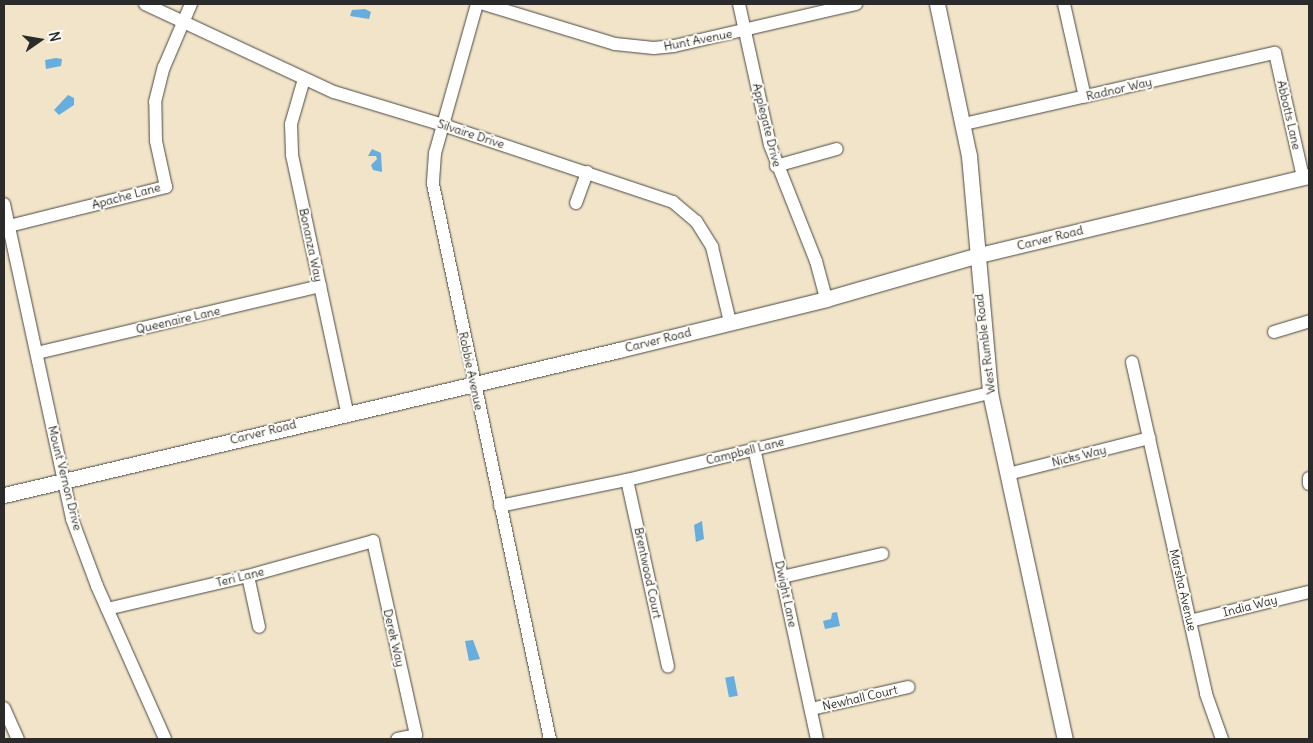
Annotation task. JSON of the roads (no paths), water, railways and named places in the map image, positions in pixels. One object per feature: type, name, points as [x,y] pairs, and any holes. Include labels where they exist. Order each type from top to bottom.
[{"type":"street","name":"Silvaire Drive","points":[[144,4],[334,92],[657,194],[673,202],[696,222],[712,247],[730,322]]},
{"type":"street","points":[[182,22],[190,4]]},
{"type":"street","name":"Robbie Avenue","points":[[477,4],[435,152],[432,184],[550,739]]},
{"type":"street","name":"Hunt Avenue","points":[[484,4],[632,47],[674,46],[856,4]]},
{"type":"street","name":"Applegate Drive","points":[[739,4],[776,166],[816,261],[826,299]]},
{"type":"street","name":"West Rumble Road","points":[[937,4],[964,124],[971,178],[975,256],[990,393],[1065,739]]},
{"type":"street","points":[[1064,4],[1085,97]]},
{"type":"street","name":"Apache Lane","points":[[9,226],[166,187],[156,141],[155,102],[164,67],[182,22]]},
{"type":"street","name":"Radnor Way","points":[[964,124],[1275,53]]},
{"type":"street","name":"Abbotts Lane","points":[[1275,53],[1306,176]]},
{"type":"street","name":"Bonanza Way","points":[[304,79],[295,103],[290,140],[347,412]]},
{"type":"street","points":[[776,166],[837,149]]},
{"type":"street","points":[[576,203],[587,172]]},
{"type":"street","name":"Carver Road","points":[[4,495],[826,299],[975,256],[1306,176]]},
{"type":"street","name":"Mount Vernon Drive","points":[[4,204],[72,518],[107,609],[165,739]]},
{"type":"street","name":"Queenaire Lane","points":[[37,353],[320,286]]},
{"type":"street","points":[[1274,332],[1309,321]]},
{"type":"street","name":"Marsha Avenue","points":[[1132,362],[1212,717],[1222,739]]},
{"type":"street","name":"Campbell Lane","points":[[500,506],[627,480],[754,448],[990,393]]},
{"type":"street","name":"Nicks Way","points":[[1008,474],[1149,438]]},
{"type":"street","name":"Dwight Lane","points":[[754,448],[817,739]]},
{"type":"street","name":"Brentwood Court","points":[[627,480],[668,667]]},
{"type":"street","name":"Teri Lane","points":[[107,609],[248,576],[373,541]]},
{"type":"street","name":"Derek Way","points":[[373,541],[416,735],[397,739]]},
{"type":"street","points":[[782,577],[882,554]]},
{"type":"street","points":[[248,576],[259,628]]},
{"type":"street","name":"India Way","points":[[1190,621],[1309,592]]},
{"type":"street","name":"Newhall Court","points":[[811,709],[909,686]]},
{"type":"street","points":[[4,708],[18,739]]},
{"type":"water","points":[[365,9],[371,12],[369,19],[350,16],[352,10]]},
{"type":"water","points":[[62,59],[61,66],[46,69],[45,60]]},
{"type":"water","points":[[68,95],[74,98],[74,105],[59,115],[54,110]]},
{"type":"water","points":[[372,149],[381,153],[382,172],[373,170],[371,165],[377,159],[376,156],[368,156]]},
{"type":"water","points":[[702,521],[704,539],[696,542],[694,525]]},
{"type":"water","points":[[837,612],[840,626],[825,629],[823,621],[831,619],[832,613]]},
{"type":"water","points":[[473,640],[480,659],[469,661],[465,641]]},
{"type":"water","points":[[734,676],[738,696],[729,697],[725,678]]}]
